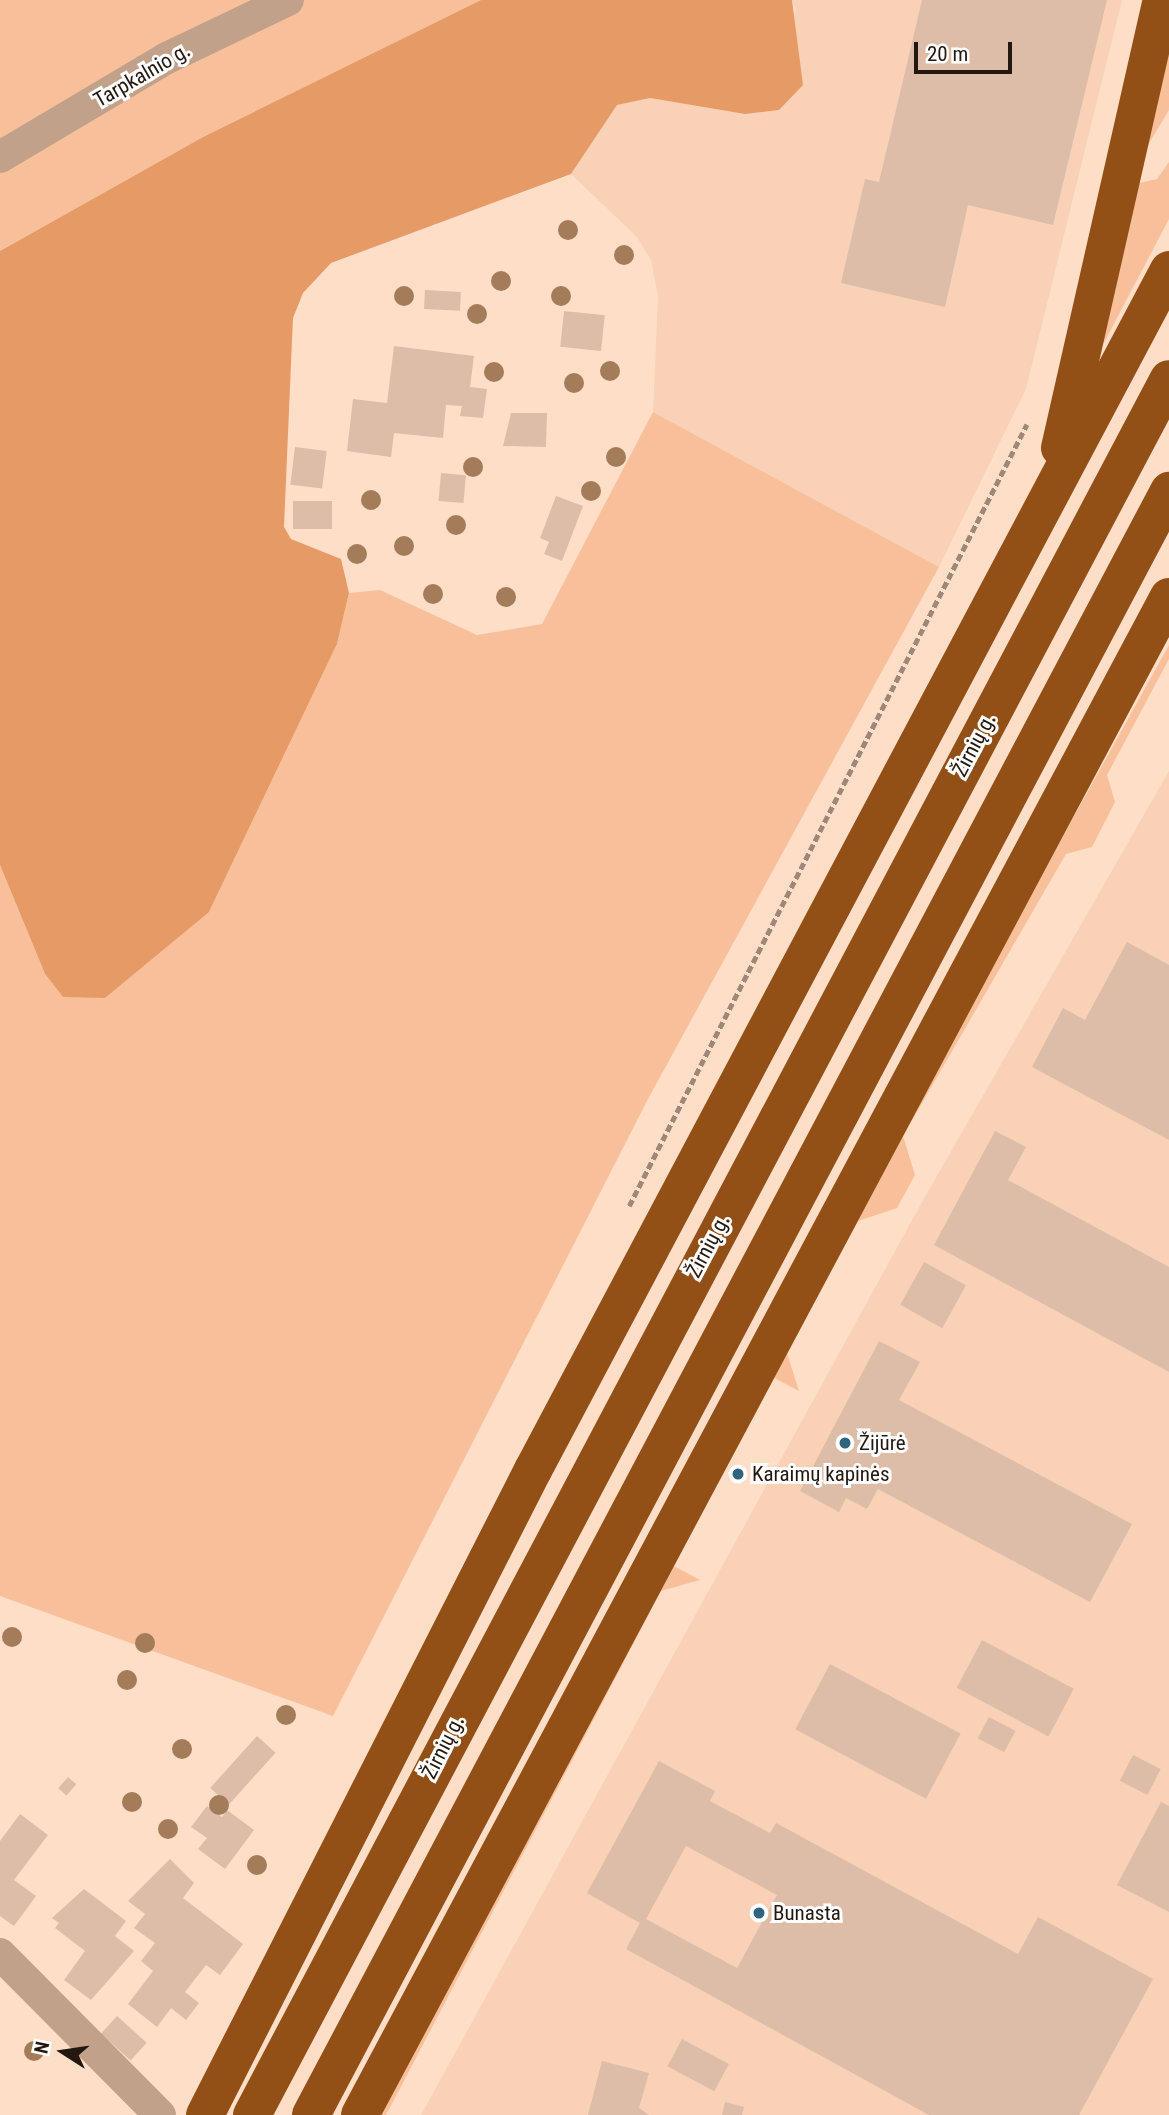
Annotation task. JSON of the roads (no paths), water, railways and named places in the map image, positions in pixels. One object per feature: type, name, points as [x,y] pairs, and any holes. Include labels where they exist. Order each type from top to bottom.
[{"type":"highway","points":[[1050,491],[1162,0]]},
{"type":"highway","points":[[205,2115],[533,1470],[1169,270]]},
{"type":"highway","name":"Žirnių g.","points":[[252,2115],[1169,379]]},
{"type":"highway","points":[[311,2115],[1169,491]]},
{"type":"highway","points":[[360,2115],[1169,597]]},
{"type":"street","name":"Tarpkalnio g.","points":[[0,157],[167,58],[288,0]]},
{"type":"street","points":[[0,1954],[160,2115]]},
{"type":"place","name":"Žijūrė","points":[[845,1443]]},
{"type":"place","name":"Karaimų kapinės","points":[[738,1474]]},
{"type":"place","name":"Bunasta","points":[[759,1913]]}]
